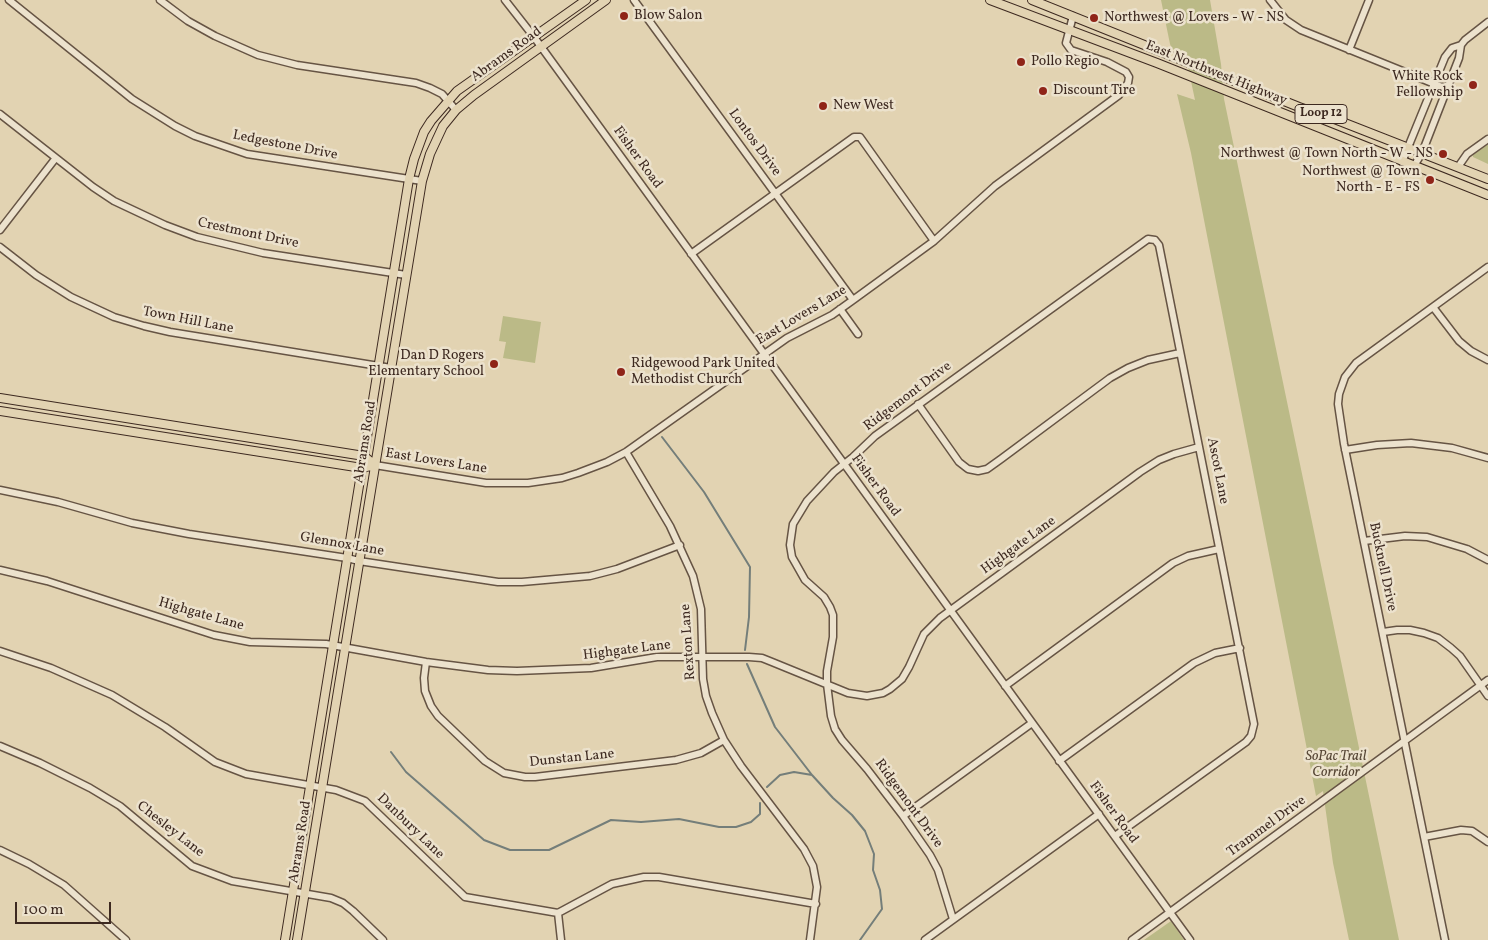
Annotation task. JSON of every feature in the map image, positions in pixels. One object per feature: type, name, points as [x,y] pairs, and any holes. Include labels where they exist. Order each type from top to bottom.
[{"type":"main road","name":"Abrams Road","points":[[285,940],[409,180],[414,159],[422,137],[431,121],[448,100],[475,78],[586,0]]},
{"type":"main road","name":"Abrams Road","points":[[297,940],[406,275],[422,182],[434,143],[443,126],[456,110],[474,95],[606,0]]},
{"type":"main road","name":"East Northwest Highway","points":[[990,0],[1157,63],[1488,195]]},
{"type":"main road","name":"East Northwest Highway","points":[[1032,0],[1161,53],[1488,179]]},
{"type":"main road","points":[[422,137],[434,143]]},
{"type":"main road","points":[[0,398],[364,456]]},
{"type":"main road","name":"East Lovers Lane","points":[[0,411],[362,468],[375,465]]},
{"type":"main road","points":[[172,438],[173,426]]},
{"type":"main road","name":"East Lovers Lane","points":[[364,456],[375,465]]},
{"type":"street","name":"Ledgestone Drive","points":[[9,0],[132,99],[175,126],[196,136],[247,154],[422,182]]},
{"type":"street","points":[[160,0],[188,21],[215,36],[258,55],[297,65],[416,84],[442,94],[456,110]]},
{"type":"street","name":"Fisher Road","points":[[505,0],[541,46],[1190,940]]},
{"type":"street","name":"Lontos Drive","points":[[634,0],[853,300]]},
{"type":"street","points":[[1270,0],[1286,20],[1301,30],[1447,89]]},
{"type":"street","points":[[1349,50],[1369,0]]},
{"type":"street","points":[[1069,31],[1073,16]]},
{"type":"street","points":[[1414,166],[1422,153],[1459,58],[1461,46],[1465,40],[1488,22]]},
{"type":"street","name":"East Lovers Lane","points":[[375,465],[486,483],[528,483],[552,480],[578,473],[607,462],[626,452],[763,353],[853,300],[934,241],[988,191],[1119,95],[1128,83],[1129,76],[1126,72],[1116,66],[1071,50],[1066,43],[1069,31]]},
{"type":"street","points":[[1402,162],[1445,57],[1452,48],[1461,46]]},
{"type":"street","name":"Crestmont Drive","points":[[0,114],[93,187],[114,201],[165,225],[197,237],[263,253],[406,275]]},
{"type":"street","points":[[691,254],[854,137],[860,137],[934,241]]},
{"type":"street","points":[[1458,167],[1467,154],[1488,139]]},
{"type":"street","points":[[0,230],[55,159]]},
{"type":"street","name":"Ascot Lane","points":[[1115,836],[1246,742],[1254,731],[1253,715],[1240,648],[1158,246],[1154,240],[1148,239]]},
{"type":"street","name":"Ridgemont Drive","points":[[953,919],[938,870],[903,816],[835,729],[831,716],[827,684],[827,671],[833,637],[833,615],[824,597],[805,580],[798,569],[792,557],[790,533],[798,513],[807,501],[875,436],[1148,239]]},
{"type":"street","name":"Town Hill Lane","points":[[0,247],[36,275],[71,297],[114,317],[170,332],[391,368]]},
{"type":"street","name":"Bucknell Drive","points":[[1445,940],[1338,404],[1339,394],[1345,377],[1356,363],[1488,267]]},
{"type":"street","points":[[1433,307],[1459,341],[1471,351],[1488,360]]},
{"type":"street","points":[[840,309],[858,334]]},
{"type":"street","points":[[918,404],[959,462],[968,469],[978,471],[987,468],[1001,459],[1110,378],[1148,360],[1180,353]]},
{"type":"street","points":[[1346,450],[1376,445],[1411,443],[1452,448],[1488,458]]},
{"type":"street","name":"Highgate Lane","points":[[0,570],[47,581],[214,634],[250,642],[333,645],[426,662],[488,670],[517,671],[592,668],[658,657],[762,658],[848,692],[867,696],[890,689],[906,673],[924,634],[940,618],[1140,472],[1159,460],[1200,447]]},
{"type":"street","name":"Rexton Lane","points":[[626,452],[670,526],[693,576],[702,624],[701,658],[706,696],[724,740],[741,766],[810,858],[816,877],[816,904],[810,940]]},
{"type":"street","name":"Glennox Lane","points":[[0,490],[58,502],[141,525],[347,558],[359,562],[474,579],[522,582],[590,576],[618,569],[680,546]]},
{"type":"street","points":[[1364,541],[1405,536],[1427,537],[1467,549],[1488,560]]},
{"type":"street","points":[[1005,686],[1173,563],[1188,556],[1219,549]]},
{"type":"street","points":[[1383,632],[1410,630],[1438,638],[1460,656],[1488,696]]},
{"type":"street","points":[[1060,761],[1194,663],[1215,653],[1240,648]]},
{"type":"street","name":"Danbury Lane","points":[[0,651],[51,668],[105,692],[165,727],[215,762],[246,774],[322,787],[352,795],[365,801],[465,897],[558,913]]},
{"type":"street","name":"Dunstan Lane","points":[[426,662],[425,691],[431,706],[438,716],[485,761],[504,773],[525,777],[676,760],[701,753],[724,740]]},
{"type":"street","name":"Trammel Drive","points":[[1132,940],[1488,680]]},
{"type":"street","points":[[903,816],[1032,723]]},
{"type":"street","name":"Chesley Lane","points":[[0,746],[40,763],[120,806],[192,866],[232,881],[331,898],[343,903],[383,940]]},
{"type":"street","points":[[925,940],[1099,814]]},
{"type":"street","points":[[1424,837],[1460,830],[1472,831],[1488,842]]},
{"type":"street","points":[[0,850],[29,864],[64,885],[126,940]]},
{"type":"street","points":[[561,940],[558,913],[612,884],[628,879],[659,877],[816,904]]},
{"type":"green space","name":"SoPac Trail Corridor","points":[[1161,0],[1210,0],[1221,64],[1224,99],[1399,940],[1349,940],[1333,863],[1323,791],[1316,796],[1191,153],[1177,94],[1195,100],[1185,53],[1172,49]]},
{"type":"green space","points":[[1488,144],[1488,164],[1473,157],[1473,155]]},
{"type":"green space","points":[[503,316],[541,322],[535,363],[503,358],[506,342],[499,341]]},
{"type":"green space","points":[[1171,921],[1184,940],[1144,940]]},
{"type":"waterway","points":[[662,437],[704,492],[750,567],[749,617],[745,650]]},
{"type":"waterway","points":[[747,664],[775,727],[812,775],[852,815],[865,831],[874,854],[873,870],[880,890],[882,909],[860,940]]},
{"type":"waterway","points":[[391,752],[406,772],[484,840],[510,850],[549,850],[611,820],[641,822],[679,819],[719,827],[736,827],[751,822],[760,814],[760,803]]},
{"type":"waterway","points":[[767,787],[780,775],[794,772],[812,775]]},
{"type":"place","name":"Blow Salon","points":[[624,16]]},
{"type":"place","name":"Northwest @ Lovers - W - NS","points":[[1094,18]]},
{"type":"place","name":"Pollo Regio","points":[[1021,62]]},
{"type":"place","name":"White Rock Fellowship","points":[[1473,85]]},
{"type":"place","name":"Discount Tire","points":[[1043,91]]},
{"type":"place","name":"New West","points":[[823,106]]},
{"type":"place","name":"Northwest @ Town North - W - NS","points":[[1443,154]]},
{"type":"place","name":"Northwest @ Town North - E - FS","points":[[1430,180]]},
{"type":"place","name":"Dan D Rogers Elementary School","points":[[494,364]]},
{"type":"place","name":"Ridgewood Park United Methodist Church","points":[[621,372]]}]
